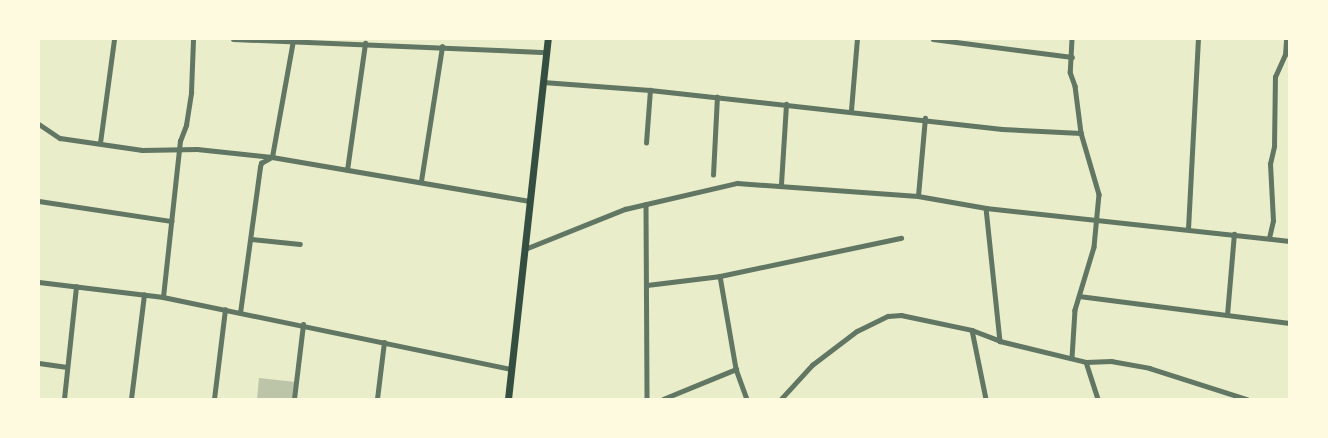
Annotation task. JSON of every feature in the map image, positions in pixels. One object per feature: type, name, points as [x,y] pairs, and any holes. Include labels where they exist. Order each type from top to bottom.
[{"type":"highway","points":[[508,399],[548,39]]},
{"type":"street","points":[[100,143],[114,39]]},
{"type":"street","points":[[162,297],[180,150],[187,120],[194,39]]},
{"type":"street","points":[[233,39],[547,52]]},
{"type":"street","points":[[851,110],[856,39]]},
{"type":"street","points":[[933,39],[1072,57]]},
{"type":"street","points":[[1072,39],[1070,72],[1075,86],[1081,133],[1097,181],[1097,220],[1091,260],[1079,296],[1073,326],[1072,358]]},
{"type":"street","points":[[1188,229],[1198,39]]},
{"type":"street","points":[[272,157],[293,40]]},
{"type":"street","points":[[1269,238],[1273,221],[1270,164],[1274,146],[1275,76],[1282,64],[1287,42]]},
{"type":"street","points":[[347,170],[365,43]]},
{"type":"street","points":[[421,181],[442,47]]},
{"type":"street","points":[[543,82],[717,96],[925,118],[1002,129],[1081,133]]},
{"type":"street","points":[[646,144],[650,90]]},
{"type":"street","points":[[713,175],[717,96]]},
{"type":"street","points":[[781,184],[786,104]]},
{"type":"street","points":[[918,196],[925,118]]},
{"type":"street","points":[[39,124],[60,138],[142,150],[219,151],[272,157],[529,201]]},
{"type":"street","points":[[240,313],[261,163],[272,157]]},
{"type":"street","points":[[524,250],[586,223],[646,204],[724,185],[781,184],[918,196],[986,208],[1289,241]]},
{"type":"street","points":[[39,200],[172,221]]},
{"type":"street","points":[[646,204],[647,399]]},
{"type":"street","points":[[986,208],[1000,341]]},
{"type":"street","points":[[1227,315],[1234,234]]},
{"type":"street","points":[[252,238],[300,244]]},
{"type":"street","points":[[647,285],[720,276],[901,238]]},
{"type":"street","points":[[720,276],[736,369],[747,399]]},
{"type":"street","points":[[39,282],[162,297],[303,324],[512,369]]},
{"type":"street","points":[[64,399],[76,287]]},
{"type":"street","points":[[132,399],[144,295]]},
{"type":"street","points":[[1079,296],[1289,323]]},
{"type":"street","points":[[214,399],[225,310]]},
{"type":"street","points":[[781,399],[812,365],[857,331],[888,316],[901,315],[972,330],[1000,341],[1086,362],[1111,361],[1149,368],[1247,399]]},
{"type":"street","points":[[294,399],[303,324]]},
{"type":"street","points":[[972,330],[986,399]]},
{"type":"street","points":[[377,399],[384,342]]},
{"type":"street","points":[[1086,362],[1098,399]]},
{"type":"street","points":[[39,363],[67,367]]},
{"type":"street","points":[[663,399],[736,369]]},
{"type":"building","points":[[259,378],[296,382],[292,399],[257,399]]}]
